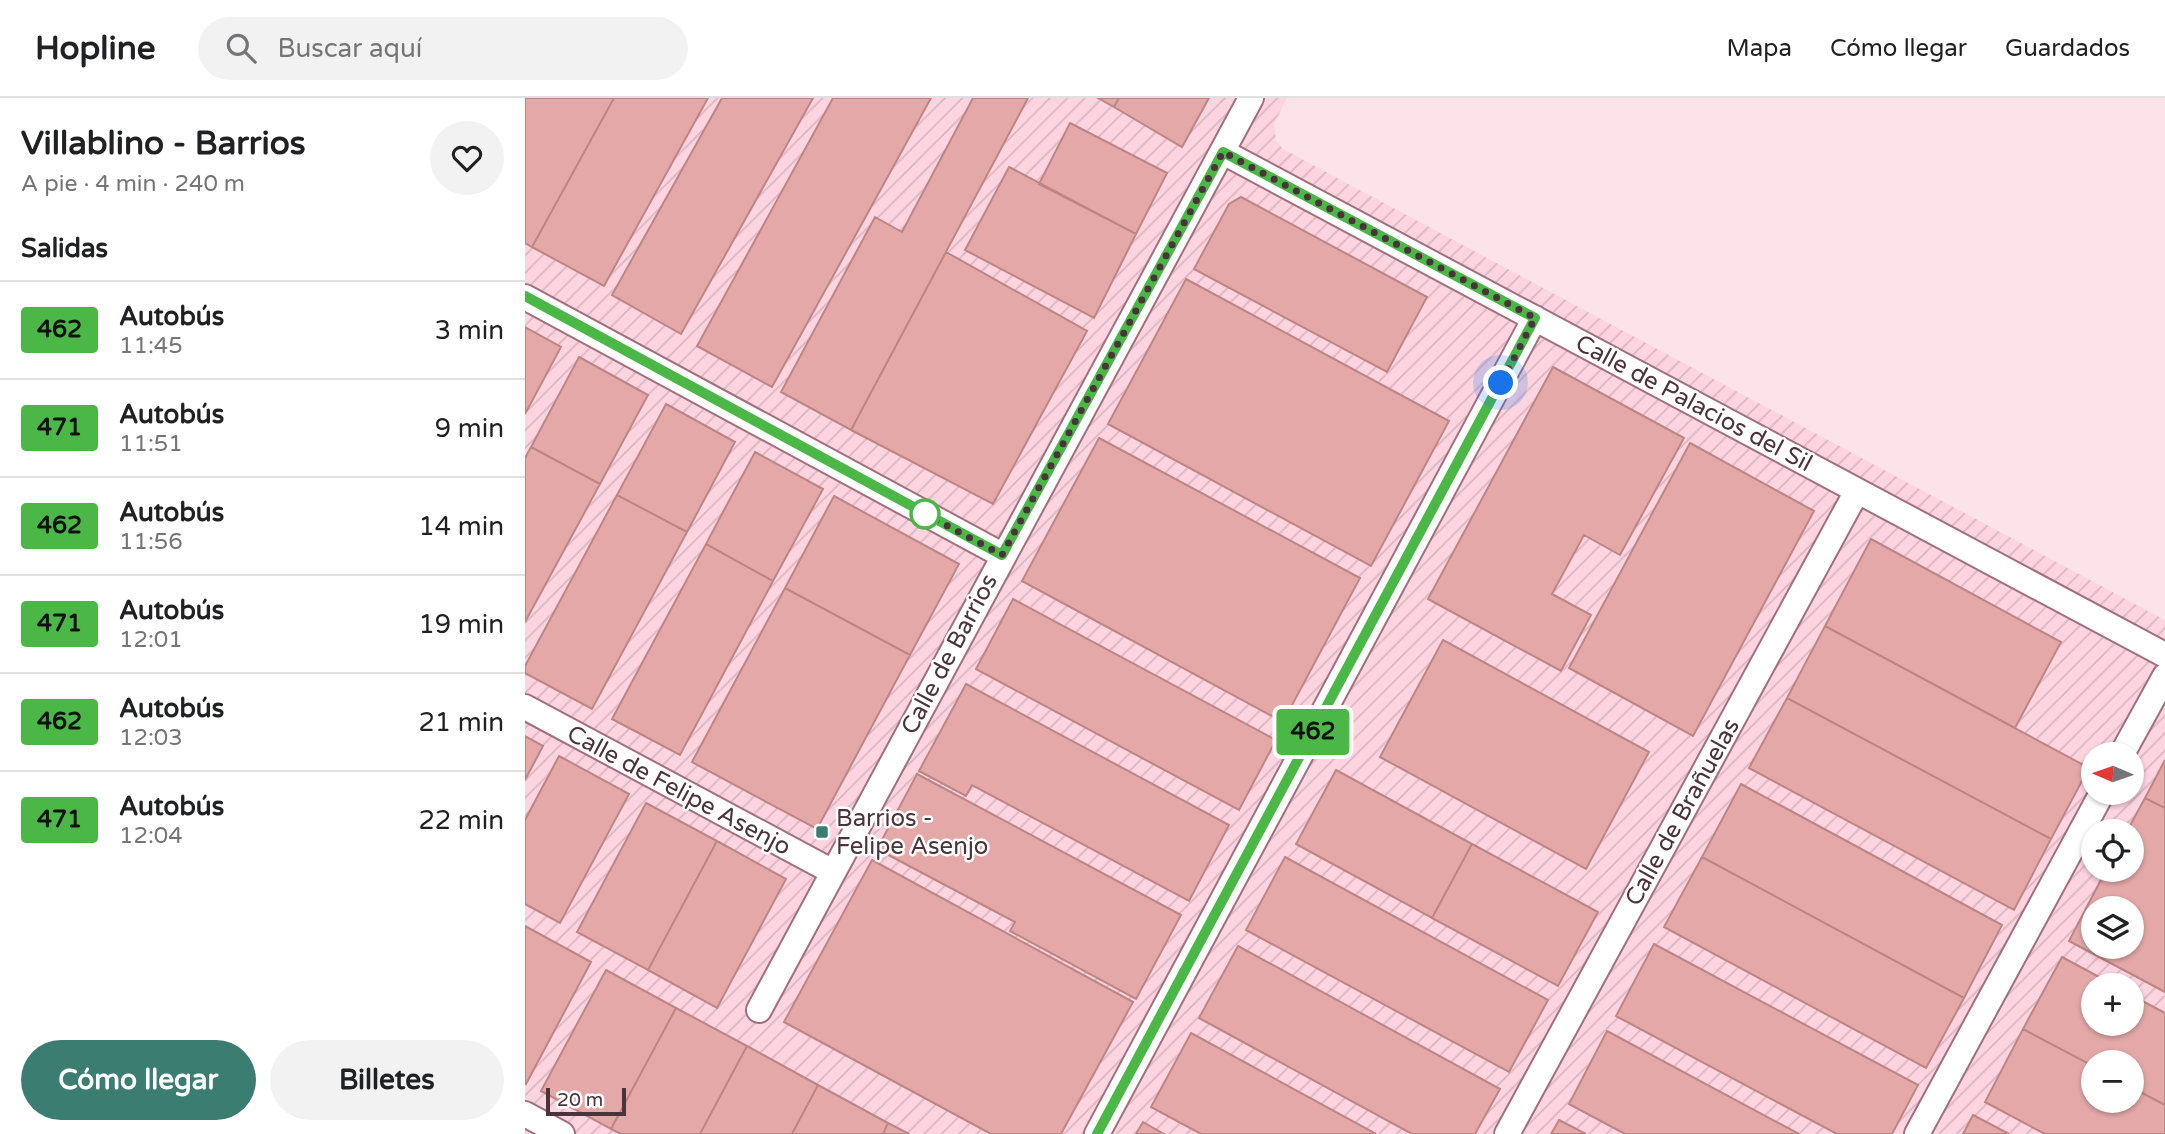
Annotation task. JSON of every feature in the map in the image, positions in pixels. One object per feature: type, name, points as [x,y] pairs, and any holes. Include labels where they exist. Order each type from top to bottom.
[{"type":"street","name":"Calle de Barrios","points":[[759,1010],[1002,555],[1251,98]]},
{"type":"street","name":"Calle de Palacios del Sil","points":[[1223,152],[2165,655]]},
{"type":"street","points":[[525,296],[1002,555]]},
{"type":"street","points":[[1097,1134],[1535,318]]},
{"type":"street","name":"Calle de Brañuelas","points":[[1507,1134],[1857,491]]},
{"type":"street","points":[[2129,742],[2165,676]]},
{"type":"street","name":"Calle de Felipe Asenjo","points":[[525,707],[833,872]]},
{"type":"street","points":[[1917,1134],[2095,805]]},
{"type":"street","points":[[525,1114],[562,1134]]},
{"type":"shaded area","points":[[525,98],[1287,98],[1274,124],[1276,140],[1283,149],[2165,620],[2165,1134],[525,1134]]},
{"type":"building","points":[[525,98],[614,98],[532,247],[525,243]]},
{"type":"building","points":[[614,98],[708,98],[604,286],[532,247]]},
{"type":"building","points":[[722,98],[813,98],[681,334],[612,295]]},
{"type":"building","points":[[833,98],[931,98],[772,387],[697,346]]},
{"type":"building","points":[[973,98],[1028,98],[851,430],[781,392],[875,217],[902,232]]},
{"type":"building","points":[[1098,98],[1119,98],[1114,107]]},
{"type":"building","points":[[1119,98],[1209,98],[1182,147],[1114,107]]},
{"type":"building","points":[[1070,123],[1167,173],[1136,234],[1039,184]]},
{"type":"building","points":[[1009,167],[1136,234],[1094,318],[965,250]]},
{"type":"building","points":[[1241,197],[1427,297],[1387,372],[1194,269],[1229,204]]},
{"type":"building","points":[[946,252],[1087,331],[993,504],[851,430]]},
{"type":"building","points":[[1186,279],[1449,421],[1371,566],[1108,424]]},
{"type":"building","points":[[525,327],[561,347],[525,414]]},
{"type":"building","points":[[579,357],[648,395],[600,484],[531,447]]},
{"type":"building","points":[[1553,367],[1684,438],[1620,555],[1584,535],[1552,594],[1591,615],[1561,671],[1428,599]]},
{"type":"building","points":[[666,404],[735,442],[687,532],[617,495]]},
{"type":"building","points":[[1099,438],[1360,578],[1283,722],[1022,581]]},
{"type":"building","points":[[1690,443],[1814,511],[1693,736],[1569,668]]},
{"type":"building","points":[[531,447],[600,484],[525,622],[525,458]]},
{"type":"building","points":[[755,452],[823,489],[773,581],[706,544]]},
{"type":"building","points":[[617,495],[687,532],[592,709],[525,673],[525,666]]},
{"type":"building","points":[[834,496],[959,564],[910,655],[785,588]]},
{"type":"building","points":[[1871,539],[2061,642],[2015,728],[1825,626]]},
{"type":"building","points":[[706,544],[773,581],[680,755],[612,719]]},
{"type":"building","points":[[785,588],[910,655],[817,829],[692,762]]},
{"type":"building","points":[[1013,599],[1276,740],[1239,810],[976,669]]},
{"type":"building","points":[[1825,626],[2081,764],[2081,783],[2051,839],[1787,698]]},
{"type":"building","points":[[1443,640],[1649,752],[1586,869],[1380,757]]},
{"type":"building","points":[[966,684],[1229,825],[1189,901],[972,785],[966,796],[919,771]]},
{"type":"building","points":[[1787,698],[2051,839],[2014,910],[1749,768]]},
{"type":"building","points":[[525,736],[543,746],[525,780]]},
{"type":"building","points":[[559,756],[629,794],[560,923],[525,904],[525,820]]},
{"type":"building","points":[[2165,760],[2165,808],[2145,798]]},
{"type":"building","points":[[1336,770],[1472,844],[1432,918],[1296,844]]},
{"type":"building","points":[[917,774],[1181,915],[1136,999],[1010,931],[1015,922],[877,849]]},
{"type":"building","points":[[1741,784],[2002,925],[1964,998],[1702,857]]},
{"type":"building","points":[[2145,798],[2165,808],[2165,992],[2144,981],[2144,973],[2129,973],[2103,959],[2144,959],[2144,896],[2092,896],[2100,882],[2144,882],[2144,819],[2134,819],[2141,805],[2144,805]]},
{"type":"building","points":[[646,803],[717,841],[648,970],[577,932]]},
{"type":"building","points":[[717,841],[786,879],[717,1008],[648,970]]},
{"type":"building","points":[[1472,844],[1598,912],[1558,986],[1432,918]]},
{"type":"building","points":[[1285,857],[1548,1000],[1509,1072],[1246,930]]},
{"type":"building","points":[[1702,857],[1964,998],[1926,1068],[1664,927]]},
{"type":"building","points":[[872,860],[1133,1002],[1061,1134],[991,1134],[784,1022]]},
{"type":"building","points":[[2081,918],[2081,947],[2069,941]]},
{"type":"building","points":[[525,926],[591,962],[526,1084],[525,1083]]},
{"type":"building","points":[[1654,944],[1918,1085],[1892,1134],[1837,1134],[1616,1016]]},
{"type":"building","points":[[1238,946],[1500,1089],[1475,1134],[1412,1134],[1199,1018]]},
{"type":"building","points":[[2062,957],[2092,973],[2081,973],[2081,1036],[2144,1036],[2144,1002],[2165,1013],[2165,1105],[2144,1094],[2144,1050],[2081,1050],[2081,1060],[2023,1029]]},
{"type":"building","points":[[606,970],[676,1008],[611,1129],[541,1091]]},
{"type":"building","points":[[676,1008],[747,1046],[700,1134],[621,1134],[611,1129]]},
{"type":"building","points":[[2023,1029],[2081,1060],[2081,1113],[2144,1113],[2144,1094],[2165,1105],[2165,1134],[2045,1134],[1985,1102]]},
{"type":"building","points":[[1607,1031],[1799,1134],[1625,1134],[1569,1104]]},
{"type":"building","points":[[1191,1033],[1376,1134],[1201,1134],[1151,1107]]},
{"type":"building","points":[[747,1046],[818,1085],[792,1134],[700,1134]]},
{"type":"building","points":[[818,1085],[888,1123],[883,1134],[792,1134]]},
{"type":"building","points":[[1973,1115],[2009,1134],[1963,1134]]},
{"type":"building","points":[[1559,1120],[1586,1134],[1551,1134]]},
{"type":"building","points":[[1143,1122],[1164,1134],[1136,1134]]},
{"type":"building","points":[[888,1123],[909,1134],[883,1134]]},
{"type":"bus line","name":"462","points":[[525,296],[1002,555],[1223,152],[1535,318],[1097,1134]]},
{"type":"place","name":"Barrios - Felipe Asenjo","points":[[822,832]]},
{"type":"route","points":[[925,514],[1002,555],[1223,152],[1535,318],[1501,383]]}]
